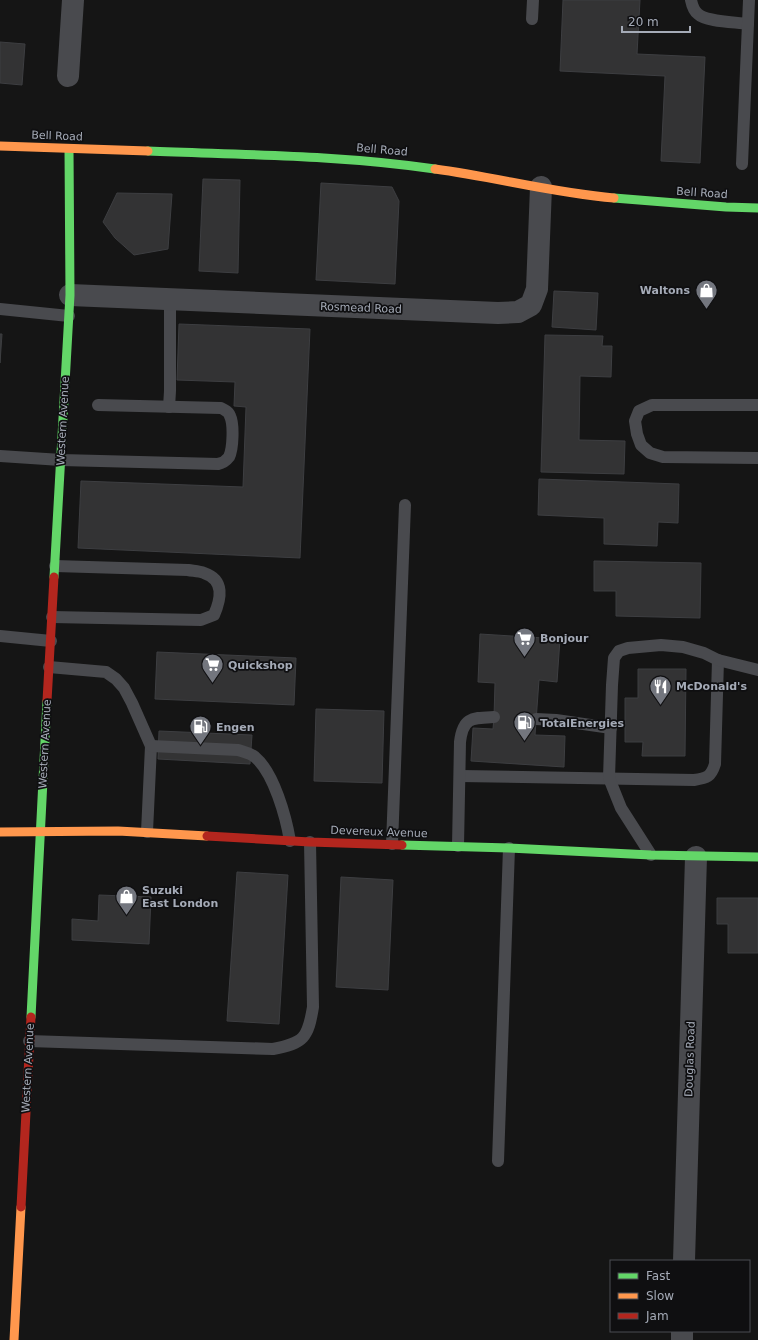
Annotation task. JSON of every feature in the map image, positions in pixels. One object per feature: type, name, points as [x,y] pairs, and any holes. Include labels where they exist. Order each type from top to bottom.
[{"type":"street","points":[[68,76],[73,0]]},
{"type":"street","name":"Bell Road","points":[[0,146],[314,157],[388,162],[473,174],[588,196],[758,208]]},
{"type":"street","name":"Western Avenue","points":[[14,1340],[69,306],[69,149]]},
{"type":"street","name":"Rosmead Road","points":[[69,306],[170,300],[498,313],[518,312],[531,305],[537,289],[541,187]]},
{"type":"street","name":"Devereux Avenue","points":[[0,832],[118,831],[310,842],[458,846],[696,857],[758,857]]},
{"type":"street","name":"Douglas Road","points":[[684,1260],[696,857]]},
{"type":"lane","points":[[532,19],[533,0]]},
{"type":"lane","points":[[691,0],[692,5],[698,15],[711,20],[748,24]]},
{"type":"lane","points":[[742,164],[749,0]]},
{"type":"lane","points":[[169,407],[170,300]]},
{"type":"lane","points":[[0,310],[69,306]]},
{"type":"lane","points":[[0,456],[61,460],[218,464],[227,459],[231,449],[232,427],[230,415],[226,410],[221,408],[98,405]]},
{"type":"lane","points":[[758,405],[652,406],[639,411],[635,421],[637,434],[641,445],[650,453],[663,457],[758,458]]},
{"type":"lane","points":[[392,844],[405,505]]},
{"type":"lane","points":[[52,617],[201,620],[214,615],[219,604],[220,588],[214,578],[203,572],[188,570],[55,566]]},
{"type":"lane","points":[[0,636],[50,641]]},
{"type":"lane","points":[[651,855],[621,808],[609,778],[614,658],[620,651],[628,648],[668,645],[690,649],[704,653],[718,660],[758,670]]},
{"type":"lane","points":[[460,776],[704,779],[712,773],[715,764],[718,660]]},
{"type":"lane","points":[[49,667],[106,672],[116,679],[124,688],[151,746],[147,832]]},
{"type":"lane","points":[[458,846],[460,742],[462,730],[466,723],[475,718],[494,717]]},
{"type":"lane","points":[[536,719],[556,720],[610,728]]},
{"type":"lane","points":[[151,746],[238,750],[247,752],[265,768],[276,789],[284,812],[290,840]]},
{"type":"lane","points":[[29,1041],[273,1049],[291,1045],[303,1038],[310,1026],[313,1007],[310,842]]},
{"type":"lane","points":[[498,1161],[509,848]]},
{"type":"building","points":[[563,0],[640,0],[637,54],[705,57],[700,163],[661,161],[665,76],[560,71]]},
{"type":"building","points":[[0,42],[25,44],[22,85],[0,83]]},
{"type":"building","points":[[203,179],[240,180],[238,273],[199,271]]},
{"type":"building","points":[[321,183],[392,187],[399,201],[395,284],[316,280]]},
{"type":"building","points":[[117,193],[172,194],[168,249],[134,255],[115,238],[103,222]]},
{"type":"building","points":[[554,291],[598,293],[596,330],[552,327]]},
{"type":"building","points":[[179,324],[310,329],[300,558],[78,548],[81,481],[243,487],[246,407],[234,406],[235,382],[177,380]]},
{"type":"building","points":[[0,334],[2,334],[0,363]]},
{"type":"building","points":[[545,335],[603,336],[602,346],[612,346],[611,377],[580,376],[579,440],[625,441],[624,474],[541,472]]},
{"type":"building","points":[[539,479],[679,484],[678,523],[658,522],[657,546],[604,544],[604,518],[538,515]]},
{"type":"building","points":[[594,561],[701,563],[700,618],[616,616],[616,591],[594,591]]},
{"type":"building","points":[[480,634],[560,639],[557,682],[539,680],[535,735],[565,736],[564,767],[471,761],[473,728],[493,729],[494,717],[495,683],[478,682]]},
{"type":"building","points":[[157,652],[296,658],[294,705],[155,699]]},
{"type":"building","points":[[638,669],[686,669],[685,756],[642,756],[643,742],[625,742],[625,698],[638,698]]},
{"type":"building","points":[[316,709],[384,711],[382,783],[314,781]]},
{"type":"building","points":[[159,731],[252,735],[250,764],[158,759]]},
{"type":"building","points":[[237,872],[288,875],[279,1024],[227,1021]]},
{"type":"building","points":[[341,877],[393,880],[388,990],[336,987]]},
{"type":"building","points":[[99,895],[151,897],[149,944],[72,940],[72,919],[98,921]]},
{"type":"building","points":[[717,898],[758,898],[758,953],[728,953],[728,924],[717,924]]},
{"type":"traffic: fast","points":[[54,577],[70,295],[69,149]]},
{"type":"traffic: fast","points":[[148,151],[328,158],[399,164],[435,169]]},
{"type":"traffic: fast","points":[[614,198],[726,207],[758,208]]},
{"type":"traffic: fast","points":[[31,1017],[47,701]]},
{"type":"traffic: fast","points":[[402,845],[509,848],[651,855],[758,857]]},
{"type":"traffic: slow","points":[[0,146],[148,151]]},
{"type":"traffic: slow","points":[[435,169],[547,189],[614,198]]},
{"type":"traffic: slow","points":[[0,832],[118,831],[207,836]]},
{"type":"traffic: slow","points":[[14,1340],[21,1207]]},
{"type":"traffic: jam","points":[[47,701],[54,577]]},
{"type":"traffic: jam","points":[[207,836],[310,842],[402,845]]},
{"type":"traffic: jam","points":[[21,1207],[31,1017]]},
{"type":"place","name":"Waltons","points":[[706,310]]},
{"type":"place","name":"Bonjour","points":[[524,658]]},
{"type":"place","name":"Quickshop","points":[[212,684]]},
{"type":"place","name":"McDonald's","points":[[660,706]]},
{"type":"place","name":"TotalEnergies","points":[[524,742]]},
{"type":"place","name":"Engen","points":[[201,746]]},
{"type":"place","name":"Suzuki East London","points":[[126,916]]}]
